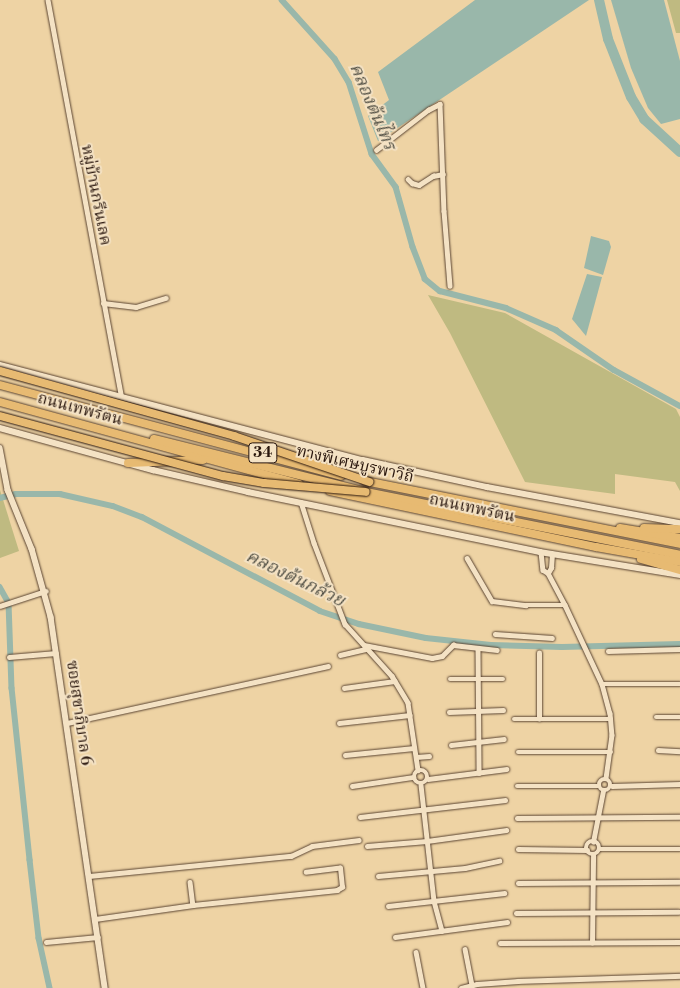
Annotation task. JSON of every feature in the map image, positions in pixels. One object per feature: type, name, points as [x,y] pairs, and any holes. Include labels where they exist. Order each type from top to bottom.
[{"type":"highway","points":[[0,371],[234,436],[369,482]]},
{"type":"highway","name":"ทางพิเศษบูรพาวิถี","points":[[0,384],[292,464],[369,482],[680,544]]},
{"type":"highway","name":"ถนนเทพรัตน","points":[[0,384],[279,458],[370,479],[680,538]]},
{"type":"highway","name":"ทางพิเศษบูรพาวิถี","points":[[0,396],[215,455],[366,492],[680,555]]},
{"type":"highway","name":"ถนนเทพรัตน","points":[[0,402],[210,460],[379,503],[680,562]]},
{"type":"highway","points":[[0,416],[223,476],[264,483],[366,492]]},
{"type":"highway","points":[[128,463],[210,460]]},
{"type":"highway","points":[[615,527],[680,529]]},
{"type":"highway","points":[[596,547],[680,570]]},
{"type":"main road","name":"ถนนเทพรัตน","points":[[0,364],[121,395],[267,436],[388,466],[680,523]]},
{"type":"main road","name":"ถนนเทพรัตน","points":[[0,428],[128,463],[248,492],[541,552],[680,575]]},
{"type":"main road","name":"ซอยสุขาภิบาล 6","points":[[0,448],[8,490],[32,549],[46,592],[105,988]]},
{"type":"street","name":"หมู่บ้านกรีนเลค","points":[[48,0],[121,395]]},
{"type":"street","points":[[376,150],[428,110],[440,104],[450,286]]},
{"type":"street","points":[[408,178],[412,183],[419,185],[433,176],[443,174]]},
{"type":"street","points":[[103,303],[136,307],[166,298]]},
{"type":"street","points":[[301,502],[341,617],[364,647],[395,681],[408,703],[418,770],[413,777],[352,786]]},
{"type":"street","points":[[541,552],[543,570],[548,574],[565,605],[602,684],[611,719],[611,752],[606,778]]},
{"type":"street","points":[[548,574],[551,568],[552,554]]},
{"type":"street","points":[[467,558],[492,601],[526,605],[565,605]]},
{"type":"street","points":[[2,606],[13,600],[46,592]]},
{"type":"street","points":[[495,634],[552,638]]},
{"type":"street","points":[[340,655],[364,647],[432,658],[442,656],[453,646],[497,650]]},
{"type":"street","points":[[478,648],[479,772]]},
{"type":"street","points":[[608,651],[680,649]]},
{"type":"street","points":[[9,656],[56,653]]},
{"type":"street","points":[[539,653],[539,719]]},
{"type":"street","points":[[66,723],[328,666]]},
{"type":"street","points":[[450,680],[503,679]]},
{"type":"street","points":[[344,688],[395,681]]},
{"type":"street","points":[[602,684],[680,684]]},
{"type":"street","points":[[449,712],[503,710]]},
{"type":"street","points":[[339,723],[410,715]]},
{"type":"street","points":[[656,717],[680,717]]},
{"type":"street","points":[[514,719],[611,719]]},
{"type":"street","points":[[451,745],[504,739]]},
{"type":"street","points":[[345,755],[414,748]]},
{"type":"street","points":[[658,750],[680,750]]},
{"type":"street","points":[[518,752],[611,752]]},
{"type":"street","points":[[416,758],[429,756]]},
{"type":"street","points":[[442,931],[434,901],[422,785],[428,779],[506,769]]},
{"type":"street","points":[[418,770],[426,771],[428,779]]},
{"type":"street","points":[[413,777],[416,783],[422,785]]},
{"type":"street","points":[[606,778],[611,782],[612,786]]},
{"type":"street","points":[[587,850],[589,843],[593,842],[603,791],[599,786],[600,780],[606,778]]},
{"type":"street","points":[[603,791],[610,790],[612,786],[680,784]]},
{"type":"street","points":[[517,786],[599,786]]},
{"type":"street","points":[[360,817],[504,800]]},
{"type":"street","points":[[517,818],[680,817]]},
{"type":"street","points":[[367,846],[427,841],[506,830]]},
{"type":"street","points":[[89,876],[291,856],[312,846],[359,840]]},
{"type":"street","points":[[593,842],[599,844],[600,849]]},
{"type":"street","points":[[518,849],[587,850],[593,855]]},
{"type":"street","points":[[592,942],[593,855],[600,849],[680,850]]},
{"type":"street","points":[[378,876],[465,868],[499,860]]},
{"type":"street","points":[[95,919],[193,905],[337,890],[342,887],[340,868],[306,872]]},
{"type":"street","points":[[190,882],[193,905]]},
{"type":"street","points":[[518,883],[679,882]]},
{"type":"street","points":[[388,906],[504,893]]},
{"type":"street","points":[[516,913],[678,912]]},
{"type":"street","points":[[395,937],[507,922]]},
{"type":"street","points":[[46,942],[98,937]]},
{"type":"street","points":[[500,943],[680,942]]},
{"type":"street","points":[[465,949],[472,985]]},
{"type":"street","points":[[416,952],[423,988]]},
{"type":"street","points":[[461,988],[472,985],[518,981],[680,976]]},
{"type":"shaded area","points":[[475,0],[589,0],[378,141],[368,116],[389,100],[378,72]]},
{"type":"shaded area","points":[[611,0],[664,0],[680,61],[680,119],[661,124],[648,108],[631,68]]},
{"type":"shaded area","points":[[667,0],[680,0],[680,33],[676,33]]},
{"type":"shaded area","points":[[591,236],[609,241],[611,247],[603,275],[584,268]]},
{"type":"shaded area","points":[[587,274],[602,277],[586,336],[572,319]]},
{"type":"shaded area","points":[[428,295],[505,313],[676,409],[680,417],[680,491],[675,482],[615,474],[615,494],[525,482],[450,333]]},
{"type":"shaded area","points":[[0,490],[19,551],[0,558]]},
{"type":"waterway","name":"คลองต้นไทร","points":[[282,0],[335,59],[349,82],[372,154],[396,187],[413,247],[425,279],[440,291],[506,308],[556,330],[614,370],[680,406]]},
{"type":"waterway","points":[[599,0],[608,39],[631,97],[644,119],[680,152]]},
{"type":"waterway","name":"คลองต้นกล้วย","points":[[0,498],[16,494],[60,494],[113,506],[142,517],[320,611],[359,624],[426,638],[491,645],[562,647],[680,644]]},
{"type":"waterway","points":[[0,587],[9,603],[12,688],[30,860],[39,938],[50,988]]}]
